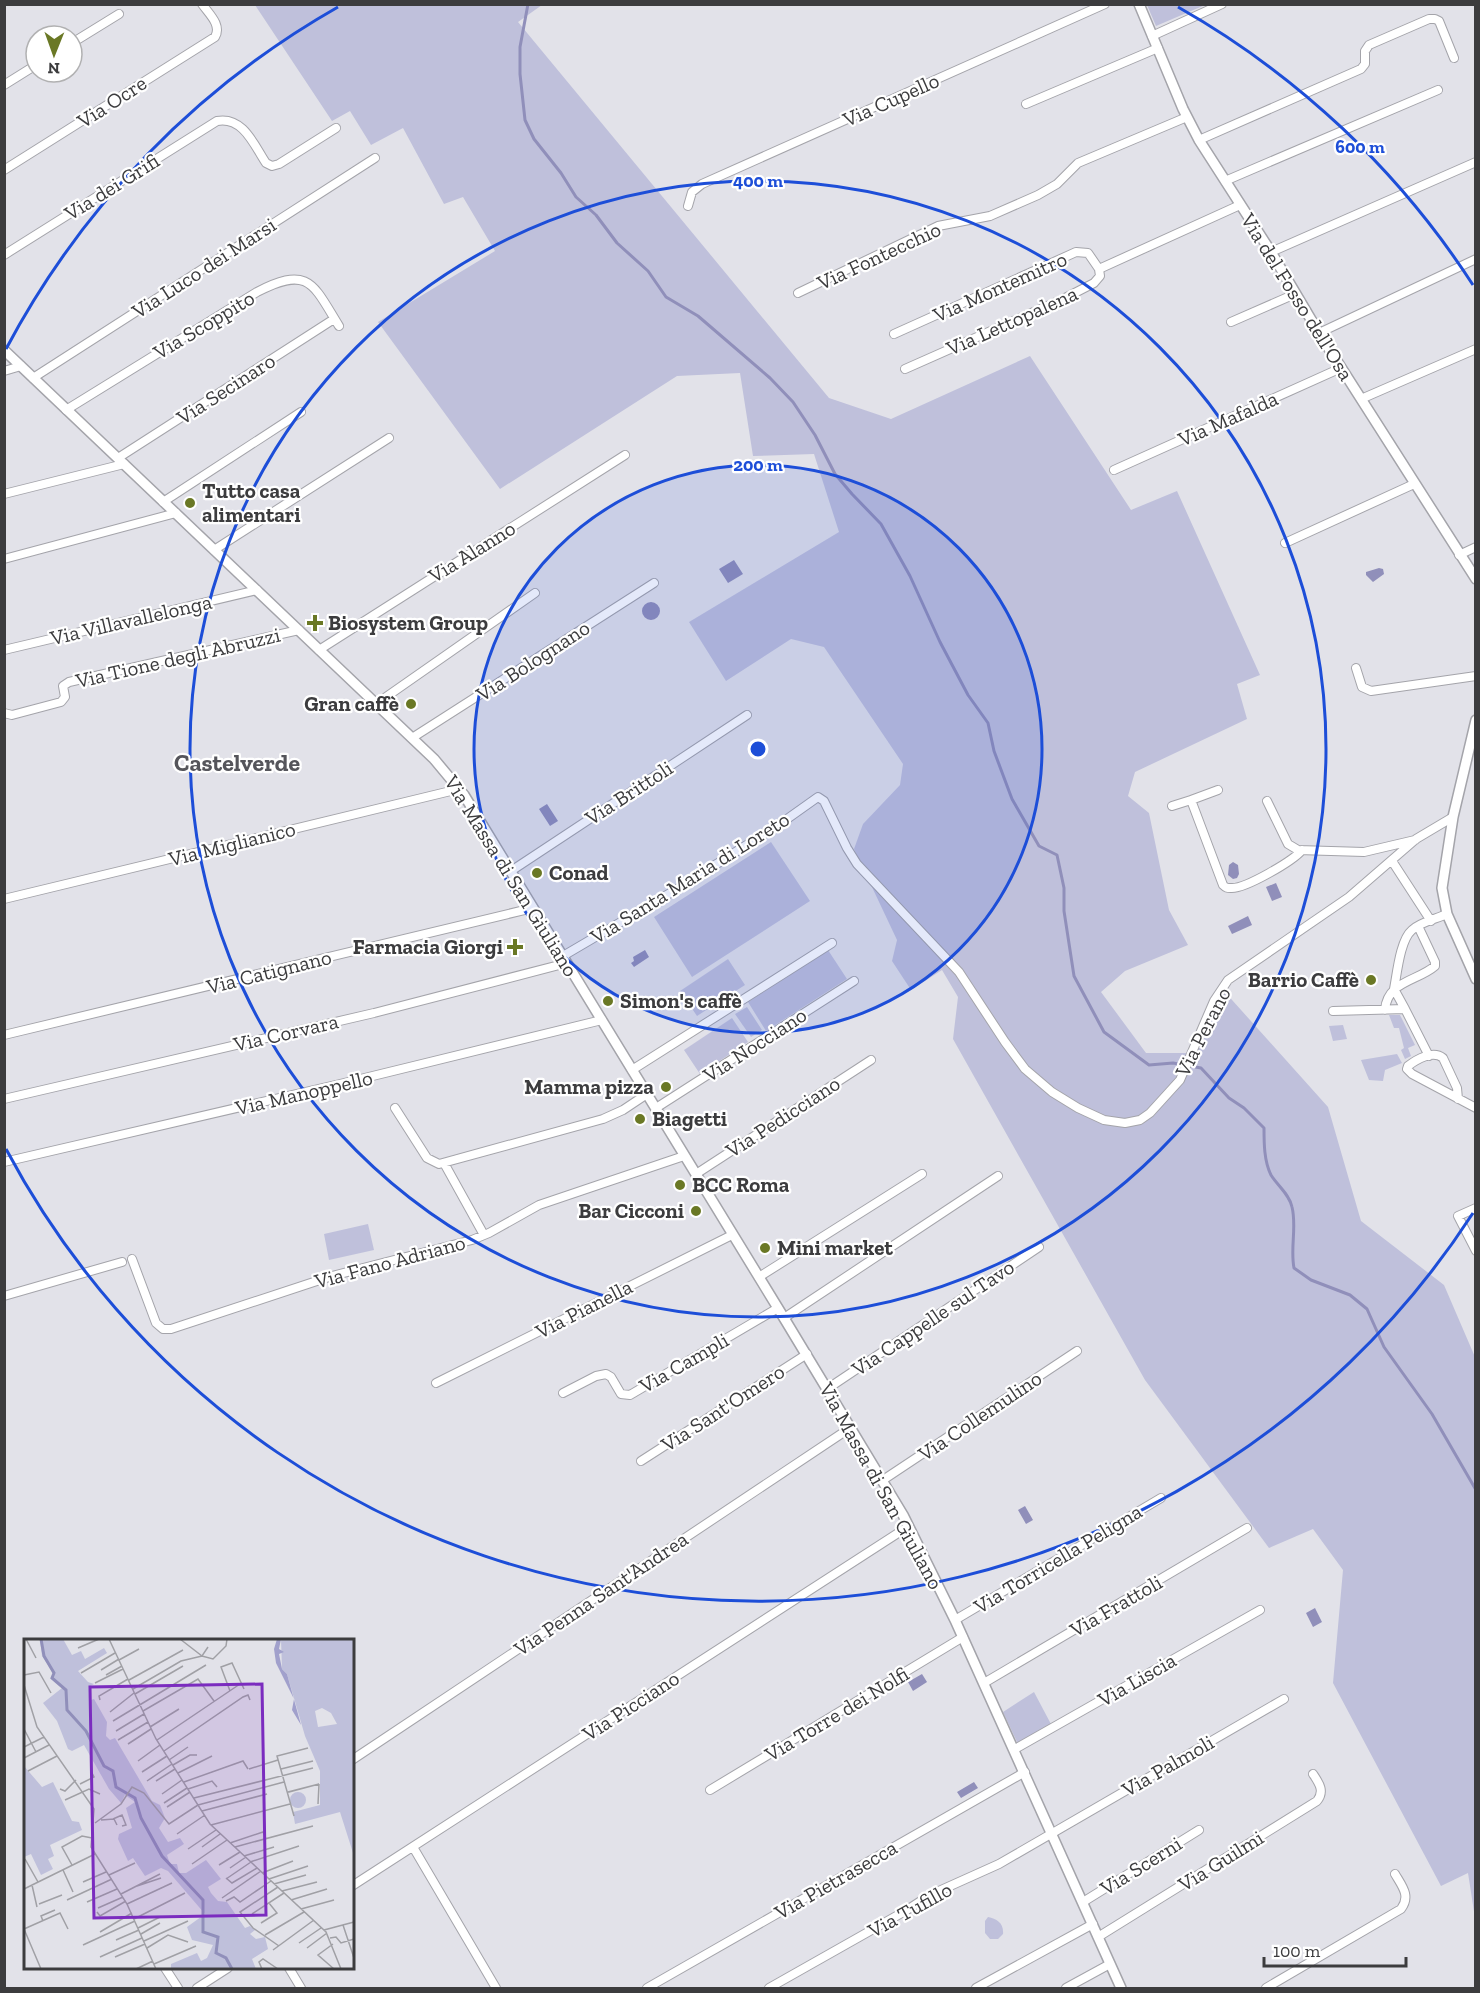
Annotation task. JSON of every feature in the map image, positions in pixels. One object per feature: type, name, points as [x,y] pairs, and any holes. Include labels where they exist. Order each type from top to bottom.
[{"type":"street","name":"Via Ocre","points":[[4,170],[213,39],[218,32],[216,23],[202,4]]},
{"type":"street","name":"Via Cupello","points":[[688,206],[692,192],[702,184],[1105,4]]},
{"type":"street","name":"Via del Fosso dell'Osa","points":[[1139,4],[1199,140],[1476,579]]},
{"type":"street","points":[[1152,36],[1222,4]]},
{"type":"street","points":[[84,36],[119,14]]},
{"type":"street","points":[[1199,140],[1361,69],[1365,64],[1365,51],[1369,45],[1429,19],[1435,18],[1439,21],[1454,58]]},
{"type":"street","points":[[1026,104],[1158,48]]},
{"type":"street","points":[[4,85],[24,72]]},
{"type":"street","points":[[1225,181],[1438,90]]},
{"type":"street","name":"Via Fontecchio","points":[[798,293],[938,226],[990,216],[1038,195],[1057,184],[1078,163],[1187,117]]},
{"type":"street","name":"Via dei Grifi","points":[[4,255],[220,120],[238,124],[266,163],[272,166],[279,164],[336,128]]},
{"type":"street","name":"Via Luco dei Marsi","points":[[33,378],[375,158]]},
{"type":"street","points":[[1271,252],[1476,162]]},
{"type":"street","name":"Via Lettopalena","points":[[905,369],[1083,289],[1098,279],[1099,269],[1240,205]]},
{"type":"street","name":"Via Montemitro","points":[[894,334],[1076,252],[1085,252],[1092,256],[1099,269]]},
{"type":"street","points":[[1319,333],[1476,260]]},
{"type":"street","name":"Via Scoppito","points":[[66,410],[257,292],[283,280],[294,279],[312,286],[337,323]]},
{"type":"street","points":[[1231,322],[1295,294]]},
{"type":"street","name":"Via Secinaro","points":[[4,494],[121,461],[337,323]]},
{"type":"street","points":[[1361,399],[1476,349]]},
{"type":"street","name":"Via Massa di San Giuliano","points":[[4,350],[412,738],[445,771],[459,789],[807,1354],[909,1526],[1015,1749],[1121,1989]]},
{"type":"street","points":[[4,371],[21,366]]},
{"type":"street","name":"Via Mafalda","points":[[1114,470],[1341,368]]},
{"type":"street","points":[[163,502],[301,412]]},
{"type":"street","points":[[214,550],[389,438]]},
{"type":"street","name":"Via Alanno","points":[[319,650],[625,455]]},
{"type":"street","points":[[1285,543],[1414,484]]},
{"type":"street","points":[[4,559],[176,513]]},
{"type":"street","points":[[1459,555],[1476,547]]},
{"type":"street","name":"Via Bolognano","points":[[412,738],[654,583]]},
{"type":"street","name":"Via Villavallelonga","points":[[4,650],[257,590]]},
{"type":"street","points":[[376,704],[535,593]]},
{"type":"street","name":"Via Tione degli Abruzzi","points":[[4,713],[12,715],[61,702],[65,699],[63,686],[69,682],[299,630]]},
{"type":"street","points":[[1356,668],[1362,687],[1371,691],[1476,676]]},
{"type":"street","name":"Via Brittoli","points":[[511,871],[747,715]]},
{"type":"street","points":[[1476,720],[1453,817],[1443,883],[1443,899],[1447,915],[1476,979]]},
{"type":"street","name":"Via Miglianico","points":[[4,899],[459,789]]},
{"type":"street","points":[[1172,806],[1218,790]]},
{"type":"street","name":"Via Perano","points":[[816,798],[824,801],[857,864],[959,972],[1018,1060],[1057,1095],[1100,1119],[1116,1123],[1131,1123],[1143,1118],[1180,1080],[1188,1066],[1214,1001],[1228,980],[1349,897],[1416,839],[1453,817]]},
{"type":"street","name":"Via Santa Maria di Loreto","points":[[565,959],[780,824],[816,798]]},
{"type":"street","points":[[1191,800],[1220,882],[1225,887],[1240,886],[1290,862],[1302,850]]},
{"type":"street","points":[[1267,801],[1288,844],[1293,849],[1364,852],[1416,839]]},
{"type":"street","points":[[1392,861],[1431,921]]},
{"type":"street","name":"Via Catignano","points":[[4,1035],[533,908]]},
{"type":"street","points":[[1385,1010],[1387,999],[1394,989],[1405,941],[1410,931],[1447,915]]},
{"type":"street","points":[[1394,989],[1435,966],[1418,926]]},
{"type":"street","points":[[632,1070],[832,943]]},
{"type":"street","name":"Via Corvara","points":[[4,1099],[374,1013],[565,959]]},
{"type":"street","name":"Via Nocciano","points":[[656,1108],[854,981]]},
{"type":"street","points":[[1394,989],[1429,1056]]},
{"type":"street","points":[[1333,1011],[1405,1009]]},
{"type":"street","name":"Via Manoppello","points":[[4,1162],[602,1020]]},
{"type":"street","points":[[1458,1099],[1456,1088],[1443,1058],[1437,1054],[1409,1064],[1407,1068],[1410,1072],[1458,1099],[1476,1108]]},
{"type":"street","name":"Via Pedicciano","points":[[696,1174],[871,1060]]},
{"type":"street","points":[[395,1108],[427,1158],[435,1163],[444,1163],[603,1119],[618,1113],[647,1094]]},
{"type":"street","name":"Via Fano Adriano","points":[[132,1259],[156,1323],[167,1329],[342,1273],[465,1242],[484,1235],[539,1205],[684,1156]]},
{"type":"street","points":[[444,1163],[484,1235]]},
{"type":"street","points":[[759,1277],[922,1174]]},
{"type":"street","points":[[784,1318],[998,1176]]},
{"type":"street","points":[[1476,1208],[1458,1216],[1476,1251]]},
{"type":"street","name":"Via Pianella","points":[[436,1383],[732,1235]]},
{"type":"street","name":"Via Cappelle sul Tavo","points":[[827,1389],[1039,1247]]},
{"type":"street","points":[[4,1296],[122,1262]]},
{"type":"street","name":"Via Campli","points":[[563,1393],[596,1376],[606,1374],[611,1377],[621,1394],[630,1395],[778,1308]]},
{"type":"street","name":"Via Collemulino","points":[[883,1480],[1077,1351]]},
{"type":"street","name":"Via Sant'Omero","points":[[641,1461],[807,1354]]},
{"type":"street","name":"Via Penna Sant'Andrea","points":[[354,1759],[850,1428]]},
{"type":"street","name":"Via Torricella Peligna","points":[[955,1620],[1161,1498]]},
{"type":"street","name":"Via Picciano","points":[[354,1885],[909,1526]]},
{"type":"street","name":"Via Frattoli","points":[[984,1683],[1247,1528]]},
{"type":"street","name":"Via Liscia","points":[[1015,1749],[1260,1610]]},
{"type":"street","name":"Via Torre dei Nolfi","points":[[710,1790],[963,1637]]},
{"type":"street","name":"Via Palmoli","points":[[1051,1832],[1284,1699]]},
{"type":"street","name":"Via Pietrasecca","points":[[647,1989],[1025,1772]]},
{"type":"street","name":"Via Guilmi","points":[[1098,1936],[1317,1801],[1321,1788],[1312,1774]]},
{"type":"street","name":"Via Scerni","points":[[1083,1902],[1199,1830]]},
{"type":"street","name":"Via Tufillo","points":[[769,1989],[907,1911],[924,1899],[999,1864],[1051,1832]]},
{"type":"street","points":[[413,1847],[496,1989]]},
{"type":"street","points":[[1266,1989],[1401,1909],[1405,1904],[1406,1896],[1395,1874]]},
{"type":"street","points":[[976,1989],[1093,1924]]},
{"type":"street","points":[[1066,1989],[1110,1964]]},
{"type":"street","points":[[166,1969],[178,1989]]},
{"type":"street","points":[[197,1989],[227,1969]]},
{"type":"street","points":[[290,1969],[301,1989]]},
{"type":"shaded area","points":[[255,5],[542,5],[518,22],[829,398],[891,419],[1030,356],[1131,510],[1177,491],[1260,675],[1237,684],[1247,719],[1135,772],[1128,796],[1149,813],[1169,910],[1188,945],[1125,971],[1101,992],[1146,1053],[1196,1053],[1224,991],[1328,1107],[1361,1221],[1444,1285],[1475,1357],[1475,1918],[1468,1873],[1441,1886],[1333,1683],[1343,1570],[1313,1529],[1269,1548],[1145,1380],[953,1039],[958,997],[942,970],[911,990],[892,961],[897,940],[854,849],[863,824],[900,785],[903,764],[824,647],[791,639],[726,681],[689,622],[839,532],[814,454],[753,456],[740,373],[677,376],[500,489],[378,322],[495,251],[463,197],[444,204],[403,128],[371,145],[350,111],[332,121]]},
{"type":"shaded area","points":[[1147,5],[1205,5],[1156,26]]},
{"type":"shaded area","points":[[771,842],[810,901],[692,977],[654,917]]},
{"type":"shaded area","points":[[828,950],[847,979],[766,1031],[748,1002]]},
{"type":"shaded area","points":[[728,959],[745,985],[697,1016],[680,991]]},
{"type":"shaded area","points":[[747,1007],[762,1030],[751,1037],[735,1014]]},
{"type":"shaded area","points":[[1389,1015],[1400,1015],[1415,1045],[1408,1048],[1411,1056],[1405,1059],[1401,1050],[1404,1048],[1399,1028],[1394,1028]]},
{"type":"shaded area","points":[[732,1018],[748,1042],[700,1074],[684,1050]]},
{"type":"shaded area","points":[[1343,1025],[1347,1039],[1333,1041],[1329,1026]]},
{"type":"shaded area","points":[[1397,1054],[1402,1063],[1385,1070],[1383,1081],[1369,1080],[1361,1060]]},
{"type":"shaded area","points":[[368,1224],[374,1250],[329,1260],[324,1234]]},
{"type":"shaded area","points":[[1034,1692],[1052,1726],[1018,1744],[1003,1712]]},
{"type":"shaded area","points":[[988,1917],[1001,1924],[1003,1934],[998,1939],[990,1939],[985,1933],[985,1921]]},
{"type":"water","points":[[734,560],[743,574],[728,583],[719,569]]},
{"type":"water","points":[[1383,569],[1384,574],[1373,582],[1366,572]]},
{"type":"water","points":[[651,602],[657,605],[660,611],[657,617],[651,620],[645,617],[642,611],[645,605]]},
{"type":"water","points":[[547,804],[558,821],[550,826],[539,809]]},
{"type":"water","points":[[1233,862],[1238,865],[1239,874],[1233,879],[1228,875],[1229,865]]},
{"type":"water","points":[[1276,883],[1282,897],[1272,901],[1266,887]]},
{"type":"water","points":[[1248,916],[1252,925],[1232,934],[1228,926]]},
{"type":"water","points":[[645,950],[649,957],[634,967],[631,963],[634,961],[633,957]]},
{"type":"water","points":[[1025,1506],[1033,1520],[1026,1524],[1018,1510]]},
{"type":"water","points":[[1315,1608],[1322,1622],[1313,1627],[1306,1613]]},
{"type":"water","points":[[922,1674],[927,1682],[913,1691],[908,1682]]},
{"type":"water","points":[[974,1782],[978,1788],[961,1798],[957,1792]]},
{"type":"waterway","points":[[528,4],[520,47],[520,74],[525,120],[534,139],[561,173],[576,197],[596,215],[617,243],[648,271],[666,297],[698,316],[770,378],[793,402],[815,435],[835,474],[881,524],[910,576],[940,642],[968,695],[988,723],[994,751],[1012,799],[1039,846],[1057,855],[1064,888],[1064,911],[1074,976],[1104,1032],[1149,1065],[1173,1063],[1201,1068],[1229,1098],[1244,1108],[1264,1128],[1265,1152],[1269,1170],[1289,1198],[1292,1207],[1294,1268],[1311,1280],[1350,1295],[1367,1309],[1384,1347],[1432,1414],[1476,1490]]},
{"type":"place","name":"Tutto casa alimentari","points":[[190,503]]},
{"type":"place","name":"Biosystem Group","points":[[315,623]]},
{"type":"place","name":"Gran caffè","points":[[411,704]]},
{"type":"place","name":"Conad","points":[[537,873]]},
{"type":"place","name":"Farmacia Giorgi","points":[[515,947]]},
{"type":"place","name":"Barrio Caffè","points":[[1371,980]]},
{"type":"place","name":"Simon's caffè","points":[[608,1001]]},
{"type":"place","name":"Mamma pizza","points":[[666,1087]]},
{"type":"place","name":"Biagetti","points":[[640,1119]]},
{"type":"place","name":"BCC Roma","points":[[680,1185]]},
{"type":"place","name":"Bar Cicconi","points":[[696,1211]]},
{"type":"place","name":"Mini market","points":[[765,1248]]},
{"type":"district","name":"Castelverde","points":[[237,763]]}]
